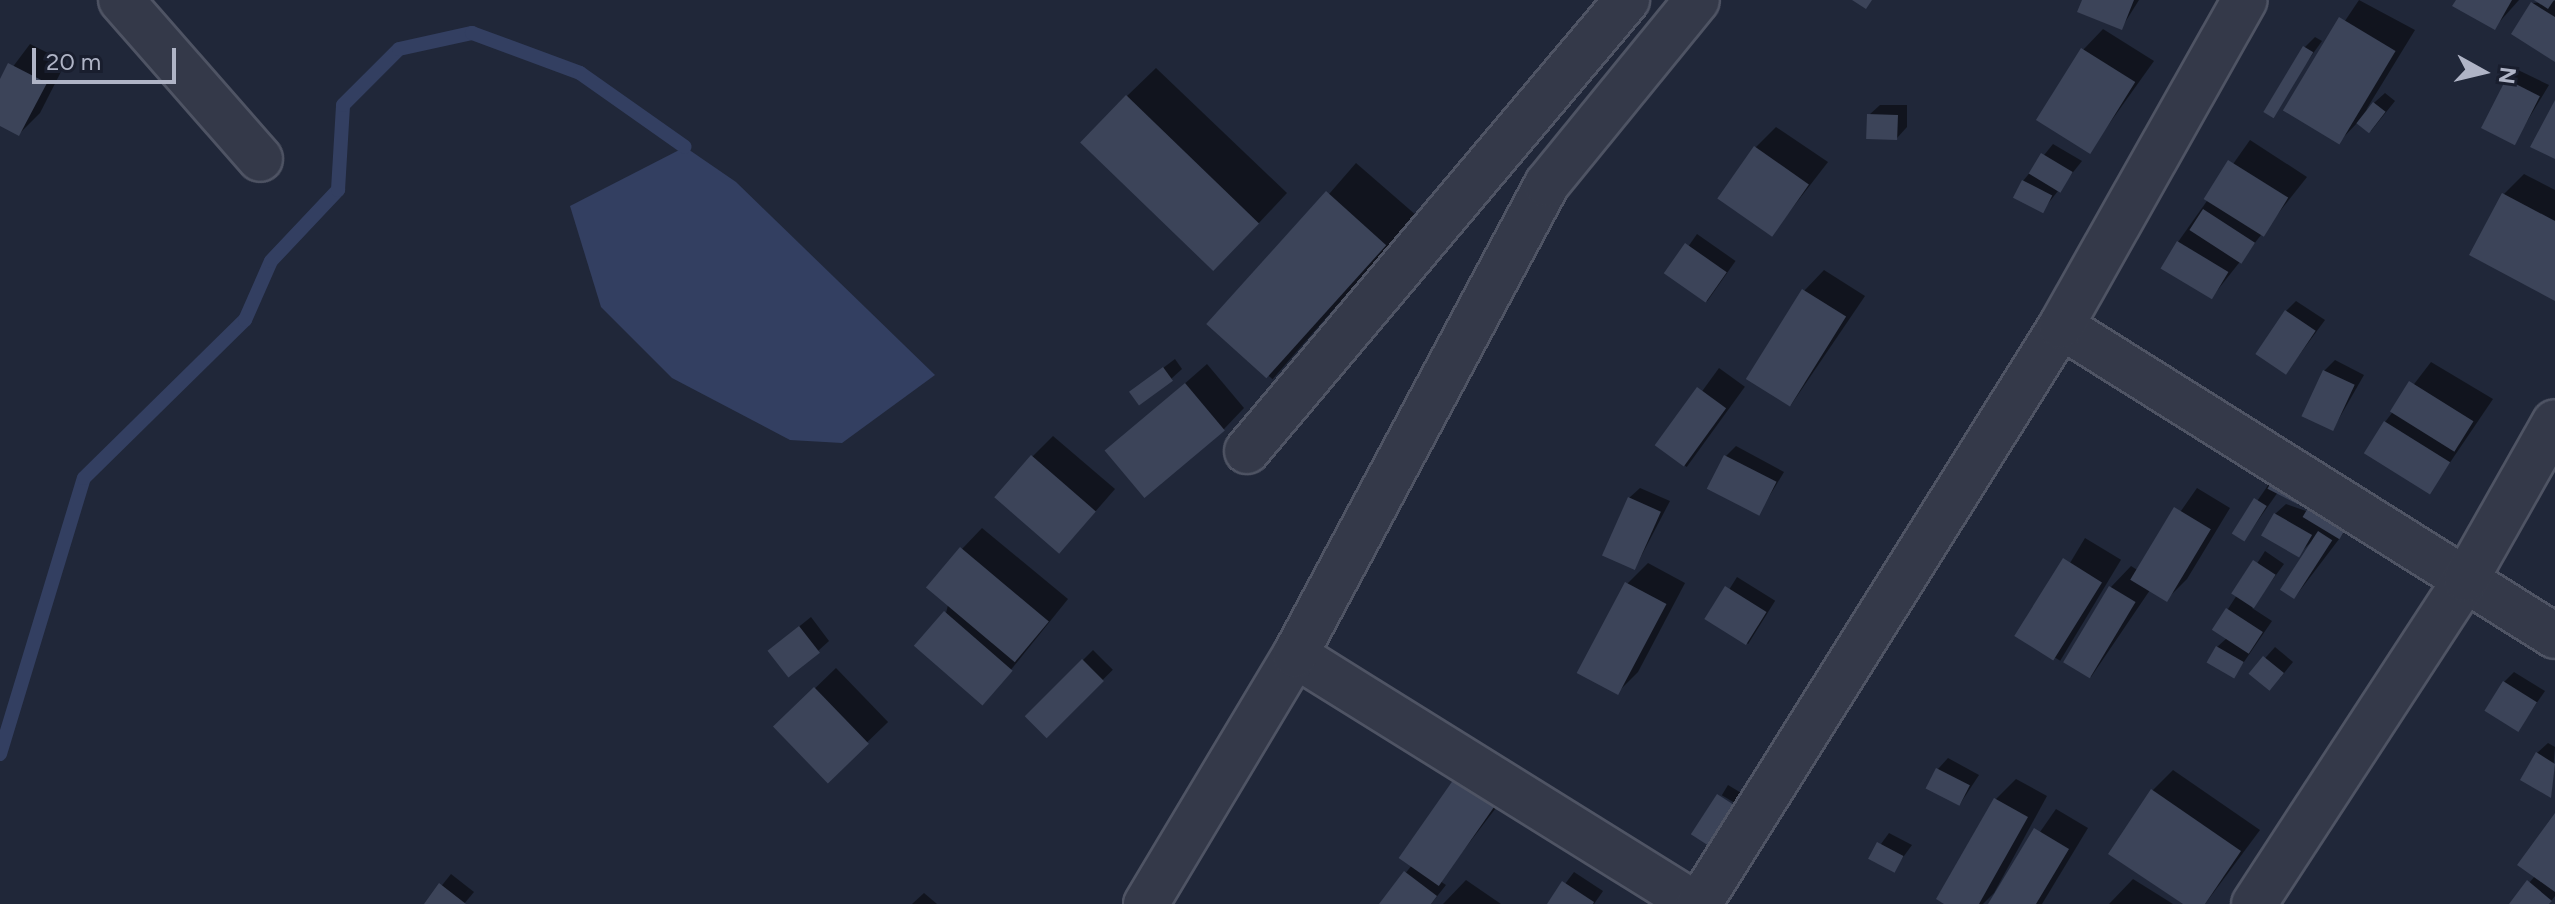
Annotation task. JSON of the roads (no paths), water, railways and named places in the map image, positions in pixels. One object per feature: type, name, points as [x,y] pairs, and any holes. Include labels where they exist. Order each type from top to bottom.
[{"type":"street","points":[[121,0],[260,159]]},
{"type":"street","points":[[1247,451],[1627,0]]},
{"type":"street","points":[[1146,904],[1295,655],[1547,184],[1697,0]]},
{"type":"street","points":[[1295,655],[1697,904],[2061,326],[2245,0]]},
{"type":"street","points":[[2061,326],[2555,636]]},
{"type":"street","points":[[2254,904],[2466,579],[2555,422]]},
{"type":"water","points":[[685,147],[736,182],[935,375],[842,443],[790,440],[672,378],[601,307],[570,206]]},
{"type":"waterway","points":[[0,754],[84,478],[245,320],[271,261],[338,190],[343,105],[399,49],[472,33],[580,73],[685,147]]}]
